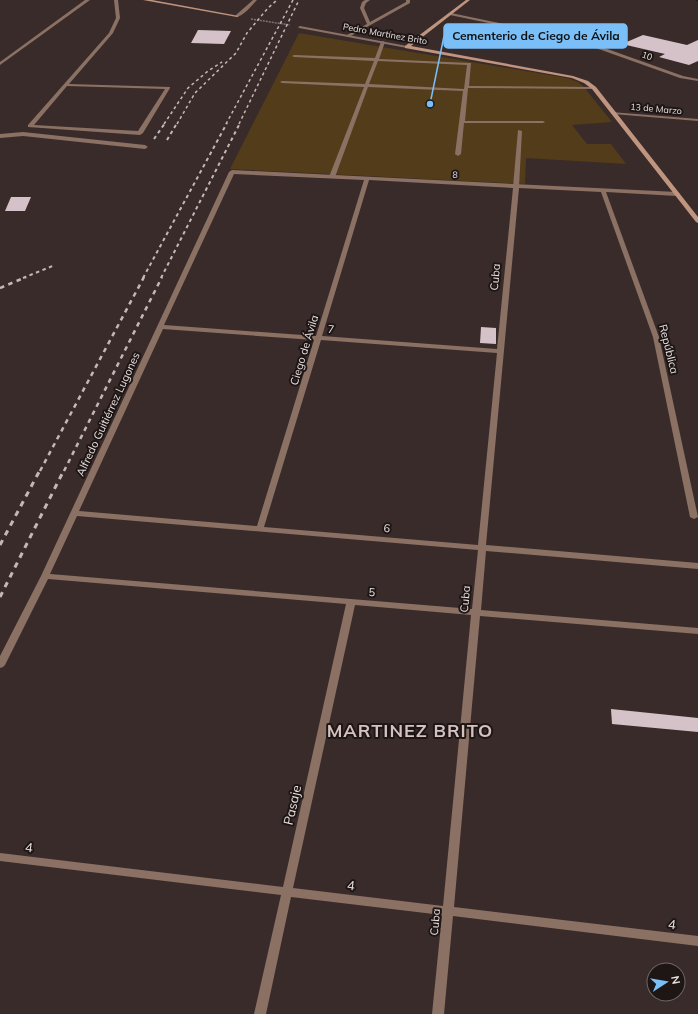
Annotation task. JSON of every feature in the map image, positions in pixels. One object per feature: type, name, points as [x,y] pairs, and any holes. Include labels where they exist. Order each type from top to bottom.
[{"type":"street","points":[[0,64],[88,0]]},
{"type":"street","points":[[66,85],[168,88],[140,133],[30,126],[111,33],[118,18],[116,0]]},
{"type":"street","points":[[145,0],[237,16],[255,0]]},
{"type":"street","points":[[368,0],[364,2],[362,8],[370,24]]},
{"type":"street","points":[[348,36],[408,3],[408,0]]},
{"type":"street","points":[[407,47],[468,0]]},
{"type":"street","name":"10","points":[[451,14],[580,41],[682,77],[698,80]]},
{"type":"street","name":"Pedro Martínez Brito","points":[[300,27],[574,77],[586,82],[594,88],[698,221]]},
{"type":"street","points":[[332,177],[383,42]]},
{"type":"street","points":[[294,56],[469,64],[458,154]]},
{"type":"street","points":[[282,82],[366,86],[466,88],[594,88]]},
{"type":"street","name":"13 de Marzo","points":[[613,113],[698,120]]},
{"type":"street","points":[[462,122],[543,122]]},
{"type":"street","name":"Cuba","points":[[438,1014],[520,131]]},
{"type":"street","points":[[0,136],[24,134],[145,147]]},
{"type":"street","name":"8","points":[[232,172],[677,194]]},
{"type":"street","name":"Alfredo Guitiérrez Lugones","points":[[0,665],[45,576],[232,172]]},
{"type":"street","name":"Ciego de Ávila","points":[[260,528],[367,179]]},
{"type":"street","name":"República","points":[[603,191],[656,337],[694,517]]},
{"type":"street","name":"7","points":[[160,327],[500,351]]},
{"type":"street","name":"6","points":[[74,513],[698,566]]},
{"type":"street","name":"5","points":[[45,576],[698,631]]},
{"type":"street","name":"Pasaje","points":[[260,1014],[351,602]]},
{"type":"street","name":"4","points":[[0,858],[698,941]]},
{"type":"path","points":[[237,16],[300,27]]},
{"type":"shaded area","points":[[299,33],[567,78],[578,82],[583,86],[612,122],[572,125],[587,144],[611,144],[626,164],[526,158],[525,184],[230,169]]},
{"type":"building","points":[[198,30],[231,31],[224,44],[191,43]]},
{"type":"building","points":[[643,35],[687,45],[698,40],[698,61],[689,65],[659,57],[665,54],[622,44]]},
{"type":"building","points":[[11,197],[31,197],[25,211],[5,211]]},
{"type":"building","points":[[481,327],[496,328],[496,344],[480,343]]},
{"type":"building","points":[[611,709],[698,718],[698,732],[612,724]]},
{"type":"railway","points":[[177,124],[195,93],[236,53],[247,33],[268,8],[277,0]]},
{"type":"railway","points":[[226,124],[293,0]]},
{"type":"railway","points":[[239,124],[299,0]]},
{"type":"railway","points":[[164,124],[188,88],[208,71],[222,62]]},
{"type":"railway","points":[[154,139],[165,123]]},
{"type":"railway","points":[[167,140],[177,123]]},
{"type":"railway","points":[[143,278],[227,123]]},
{"type":"railway","points":[[161,278],[240,123]]},
{"type":"railway","points":[[23,278],[55,265]]},
{"type":"railway","points":[[0,288],[26,277]]},
{"type":"railway","points":[[40,471],[144,277]]},
{"type":"railway","points":[[64,471],[162,277]]},
{"type":"railway","points":[[0,545],[40,470]]},
{"type":"railway","points":[[0,597],[64,470]]},
{"type":"place","name":"Cementerio de Ciego de Ávila","points":[[430,104]]},
{"type":"district","name":"MARTINEZ BRITO","points":[[410,731]]}]
